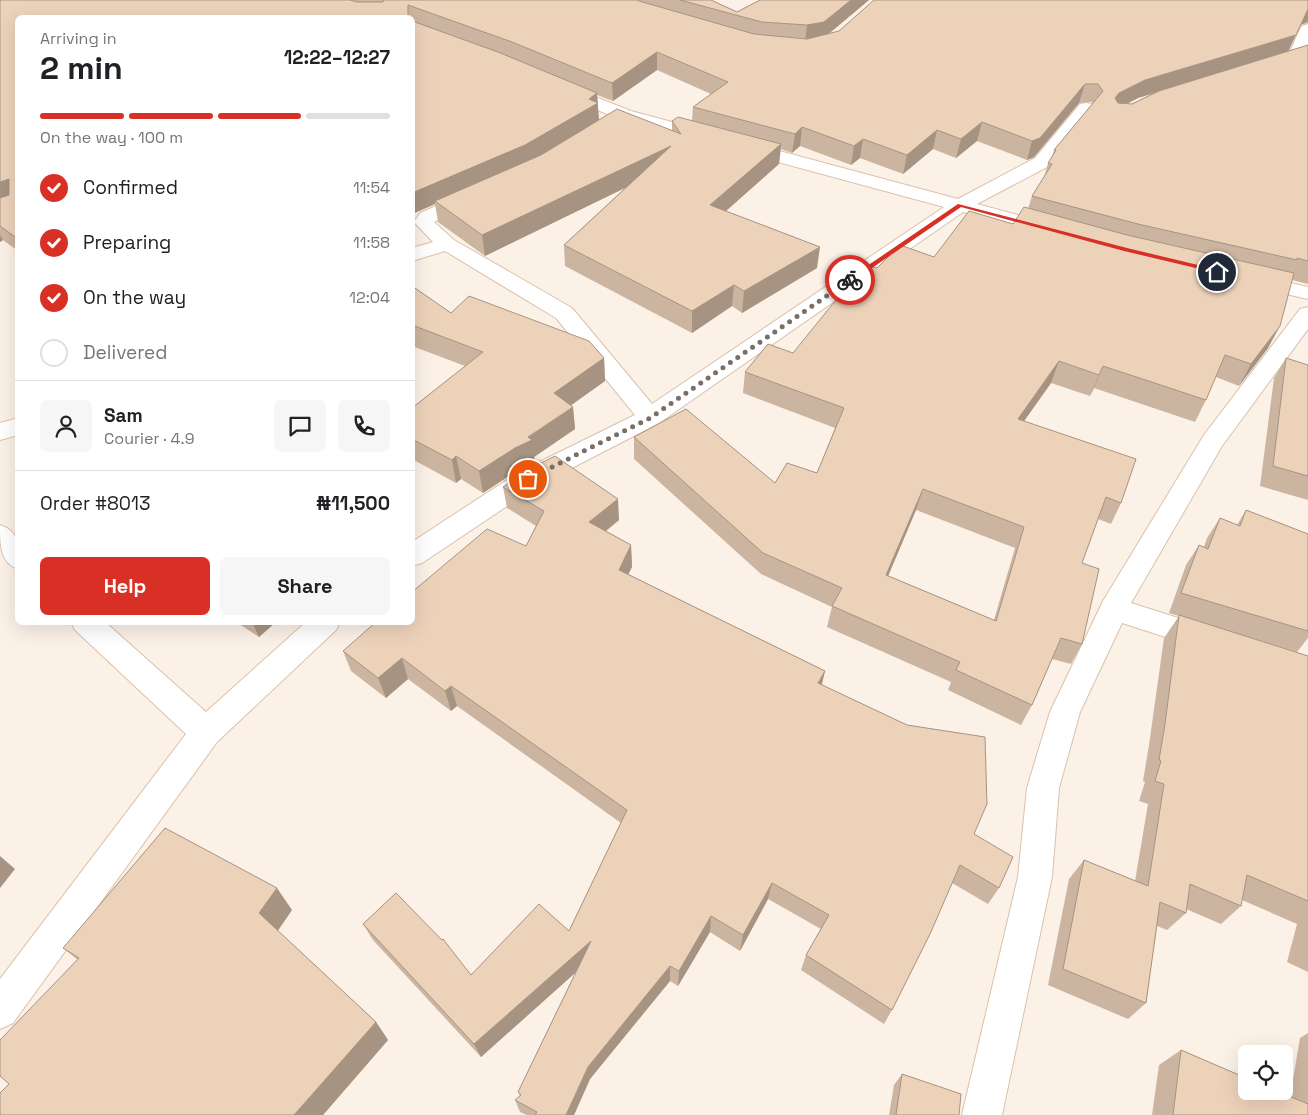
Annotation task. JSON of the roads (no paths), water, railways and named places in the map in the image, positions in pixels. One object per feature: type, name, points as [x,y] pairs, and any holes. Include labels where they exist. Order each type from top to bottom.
[{"type":"street","points":[[1258,69],[1296,58],[1308,29]]},
{"type":"street","points":[[543,80],[625,115],[1071,235]]},
{"type":"street","points":[[415,554],[528,479],[650,418],[960,205],[1042,162],[1086,108]]},
{"type":"street","points":[[602,129],[625,115]]},
{"type":"street","points":[[490,190],[427,217],[424,222],[447,244],[564,312],[650,418]]},
{"type":"street","points":[[415,254],[447,244]]},
{"type":"street","points":[[1231,275],[1308,293]]},
{"type":"street","points":[[982,1115],[1035,878],[1043,788],[1066,712],[1113,609],[1213,442],[1308,314]]},
{"type":"street","points":[[0,432],[15,427]]},
{"type":"street","points":[[0,535],[15,555]]},
{"type":"street","points":[[1113,609],[1234,647]]},
{"type":"street","points":[[87,625],[206,732]]},
{"type":"street","points":[[0,1010],[206,732],[323,625]]}]
